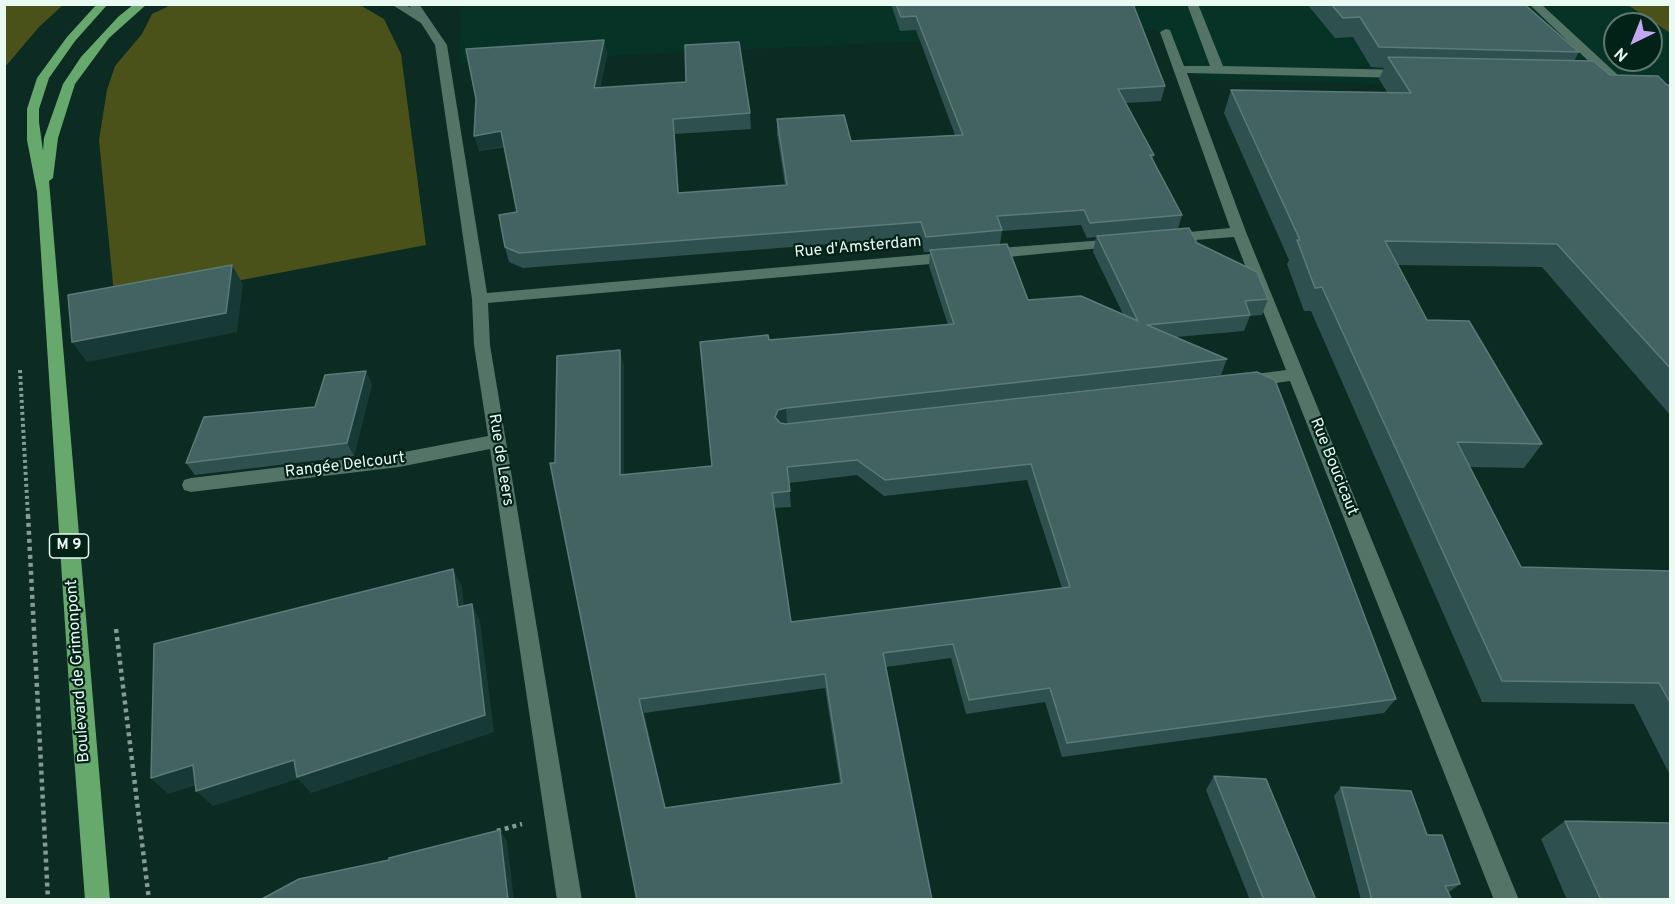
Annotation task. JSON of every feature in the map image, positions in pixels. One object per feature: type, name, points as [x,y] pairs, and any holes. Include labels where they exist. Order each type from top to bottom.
[{"type":"main road","name":"Boulevard de Grimonpont","points":[[98,900],[82,717],[44,192],[34,140],[33,109],[38,92],[54,60],[103,4]]},
{"type":"main road","name":"Boulevard de Grimonpont","points":[[44,192],[51,138],[69,84],[105,36],[142,4]]},
{"type":"street","name":"Rue de Leers","points":[[396,4],[427,24]]},
{"type":"street","name":"Rue de Leers","points":[[413,4],[441,45],[480,299],[482,345],[570,900]]},
{"type":"street","points":[[1192,4],[1218,70]]},
{"type":"street","points":[[1534,4],[1615,79],[1580,78]]},
{"type":"street","name":"Rue Boucicaut","points":[[1166,32],[1239,232],[1295,375],[1507,900]]},
{"type":"street","points":[[1179,69],[1414,74]]},
{"type":"street","points":[[1153,240],[1239,232]]},
{"type":"street","name":"Rue d'Amsterdam","points":[[480,299],[1130,242]]},
{"type":"street","points":[[1236,382],[1295,375]]},
{"type":"street","name":"Rangée Delcourt","points":[[191,485],[399,460],[497,441]]},
{"type":"path","points":[[115,626],[149,900]]},
{"type":"path","points":[[490,833],[557,814]]},
{"type":"shaded area","points":[[462,4],[1628,4],[1640,12],[1603,12],[1603,72],[1663,72],[1663,28],[1670,33],[1670,91],[1202,80],[1156,30],[459,63]]},
{"type":"green space","points":[[5,4],[63,5],[39,27],[5,67]]},
{"type":"green space","points":[[171,5],[360,5],[384,19],[401,54],[426,245],[115,304],[99,140],[107,90],[115,66],[142,34],[152,14]]},
{"type":"green space","points":[[1628,5],[1670,5],[1670,33],[1663,28],[1663,12],[1638,12]]},
{"type":"building","points":[[896,4],[1133,4],[1165,86],[1118,89],[1154,155],[1150,155],[1182,215],[1090,223],[1084,210],[997,216],[1002,230],[926,237],[921,222],[519,253],[505,247],[499,215],[517,212],[501,131],[474,136],[476,99],[466,49],[604,40],[594,88],[686,82],[685,45],[739,42],[750,113],[673,119],[678,193],[787,185],[777,119],[844,115],[851,141],[963,135],[916,16],[901,17]]},
{"type":"building","points":[[1331,4],[1524,4],[1579,52],[1379,47],[1360,17],[1343,18]]},
{"type":"building","points":[[1388,57],[1593,61],[1603,69],[1603,72],[1610,75],[1658,76],[1667,85],[1671,85],[1671,369],[1557,244],[1385,241],[1427,320],[1469,321],[1542,444],[1457,442],[1521,567],[1671,571],[1671,704],[1659,683],[1502,681],[1322,287],[1315,288],[1297,240],[1300,240],[1231,90],[1411,93]]},
{"type":"building","points":[[1189,228],[1197,243],[1257,272],[1268,299],[1245,301],[1250,315],[1147,325],[1227,359],[786,408],[778,410],[775,417],[780,423],[786,424],[1257,372],[1275,380],[1396,699],[1067,743],[1050,688],[969,700],[953,644],[883,653],[932,900],[637,900],[550,463],[555,463],[557,356],[620,350],[620,475],[712,466],[700,342],[768,335],[769,340],[954,324],[930,250],[1007,244],[1028,300],[1081,296],[1138,321],[1097,236]],"holes":[[[857,460],[885,480],[1031,464],[1070,587],[791,622],[772,493],[790,491],[787,467]],[[825,674],[842,783],[665,808],[639,699]]]},
{"type":"building","points":[[232,265],[226,313],[72,342],[68,295]]},
{"type":"building","points":[[366,371],[347,443],[186,463],[204,417],[315,407],[325,375]]},
{"type":"building","points":[[453,569],[458,607],[472,604],[485,715],[297,777],[294,760],[196,791],[193,765],[151,778],[154,644]]},
{"type":"building","points":[[1214,776],[1266,779],[1316,900],[1264,900]]},
{"type":"building","points":[[1341,787],[1411,791],[1427,835],[1442,835],[1460,884],[1445,886],[1452,900],[1372,900]]},
{"type":"building","points":[[1565,821],[1671,823],[1671,900],[1601,900]]},
{"type":"building","points":[[500,830],[508,900],[260,900],[299,879],[389,860],[389,858]]}]
